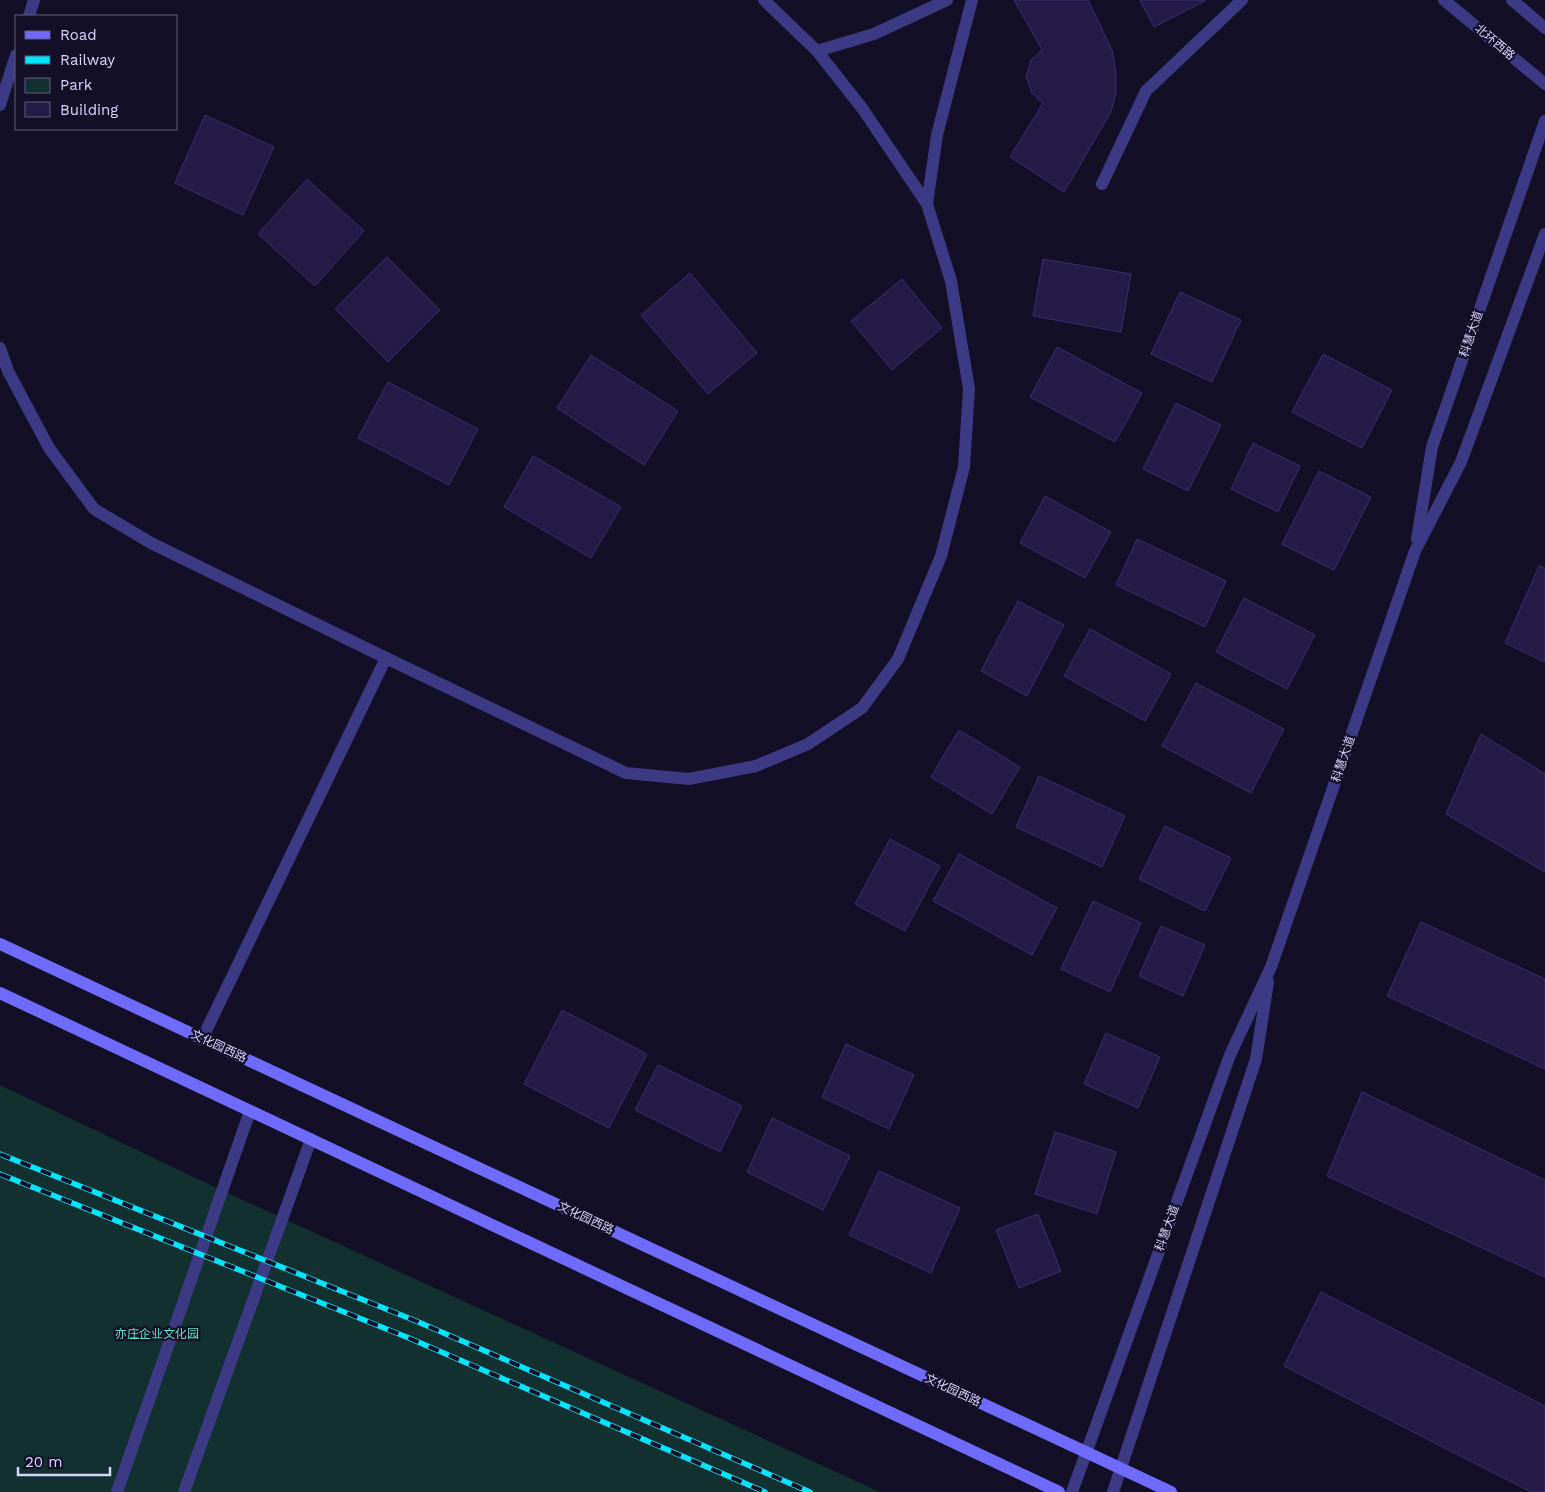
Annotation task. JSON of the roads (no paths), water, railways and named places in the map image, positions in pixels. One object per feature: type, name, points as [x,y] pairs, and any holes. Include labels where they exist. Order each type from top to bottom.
[{"type":"main road","name":"文化园西路","points":[[0,944],[1171,1492]]},
{"type":"main road","points":[[0,993],[1059,1492]]},
{"type":"street","points":[[29,15],[34,0]]},
{"type":"street","points":[[0,348],[8,371],[48,448],[94,509],[151,543],[626,773],[688,779],[756,766],[808,744],[862,708],[898,659],[940,556],[964,467],[969,388],[951,281],[927,204],[862,108],[817,51],[764,0]]},
{"type":"street","points":[[817,51],[874,34],[947,0]]},
{"type":"street","points":[[927,204],[937,134],[972,0]]},
{"type":"street","points":[[1102,184],[1146,91],[1242,0]]},
{"type":"street","name":"北环西路","points":[[1444,0],[1545,84]]},
{"type":"street","points":[[1512,0],[1545,28]]},
{"type":"street","points":[[0,105],[15,58]]},
{"type":"street","name":"科慧大道","points":[[1415,551],[1432,447],[1545,121]]},
{"type":"street","name":"科慧大道","points":[[1072,1492],[1230,1055],[1271,967],[1415,551],[1461,462],[1545,234]]},
{"type":"street","points":[[202,1039],[386,658]]},
{"type":"street","name":"科慧大道","points":[[1114,1492],[1256,1059],[1271,967]]},
{"type":"street","points":[[117,1492],[250,1111]]},
{"type":"street","points":[[184,1492],[311,1139]]},
{"type":"railway","points":[[0,1154],[416,1321],[810,1492]]},
{"type":"railway","points":[[0,1174],[409,1338],[765,1492]]},
{"type":"park label","name":"亦庄企业文化园","points":[[157,1334]]}]
